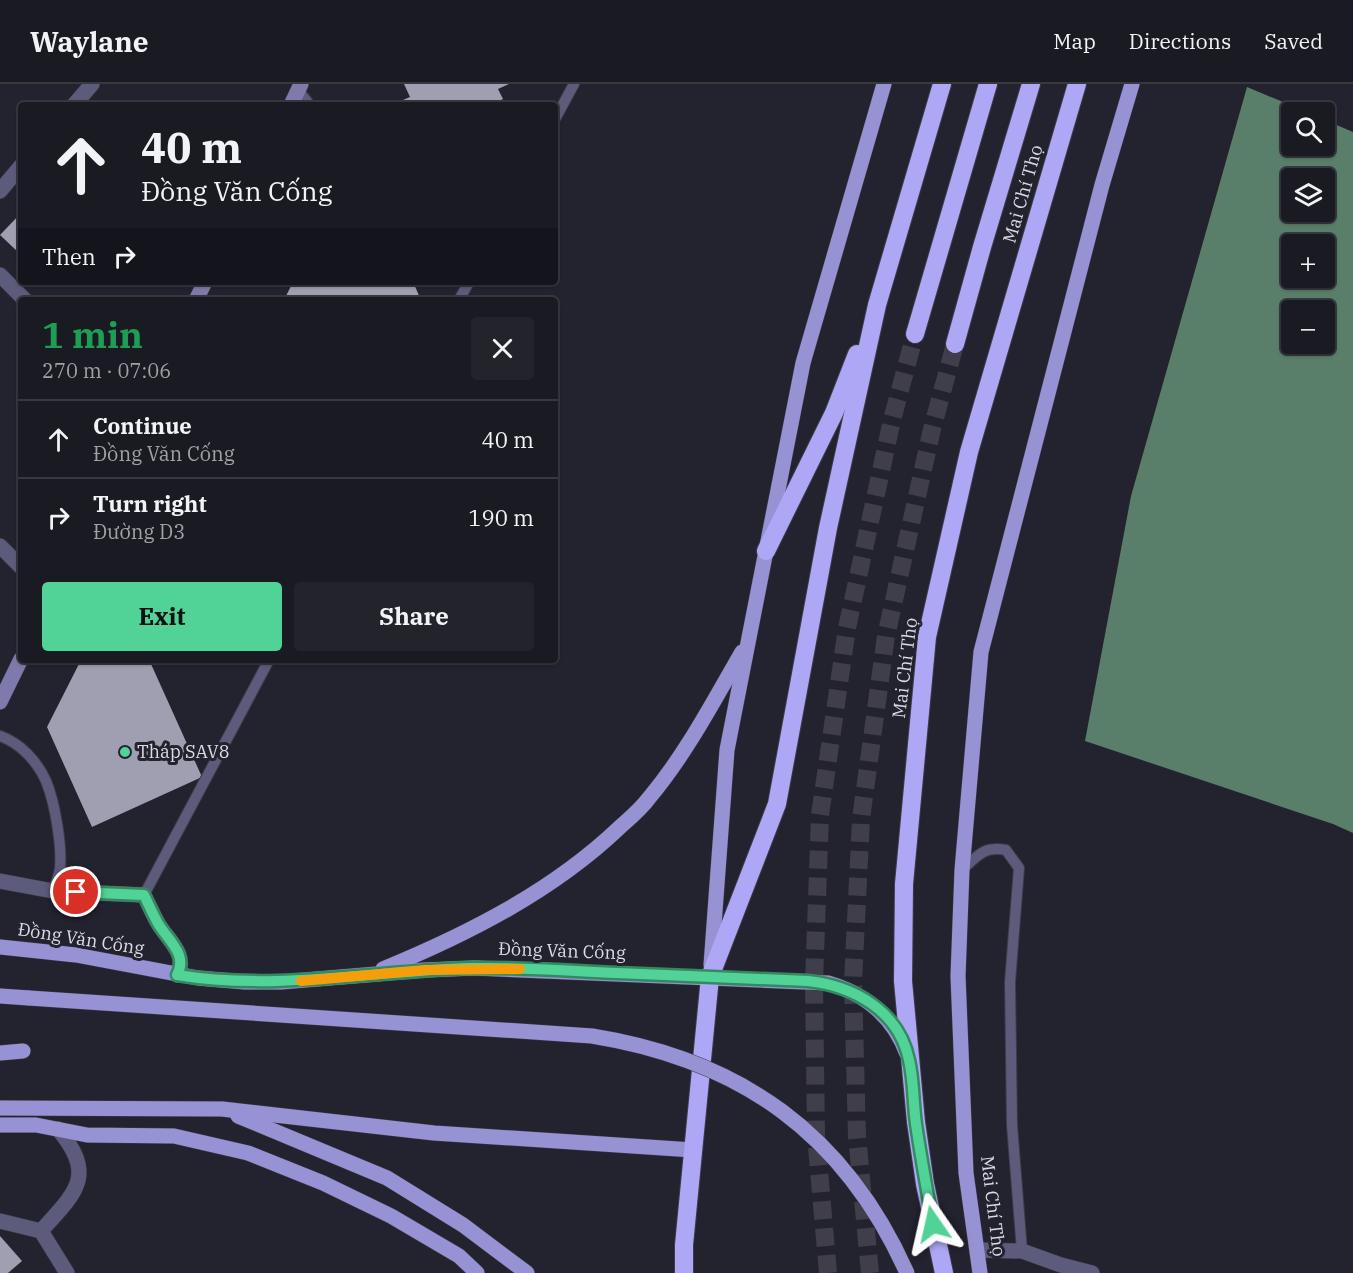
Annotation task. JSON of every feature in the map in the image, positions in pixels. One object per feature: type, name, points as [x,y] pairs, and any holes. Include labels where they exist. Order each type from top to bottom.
[{"type":"highway","points":[[684,1273],[684,1245],[710,977],[777,804],[828,528],[877,305],[942,84]]},
{"type":"highway","points":[[915,334],[988,84]]},
{"type":"highway","points":[[955,344],[1032,84]]},
{"type":"highway","name":"Mai Chí Thọ","points":[[944,1273],[925,1184],[916,1122],[903,981],[904,884],[927,637],[969,452],[1077,84]]},
{"type":"highway","points":[[766,551],[834,413],[877,305]]},
{"type":"main road","points":[[710,977],[727,750],[803,363],[884,84]]},
{"type":"main road","name":"Mai Chí Thọ","points":[[980,1273],[966,1173],[958,976],[962,870],[981,652],[1102,185],[1132,84]]},
{"type":"main road","points":[[371,974],[422,953],[473,928],[535,892],[595,851],[648,800],[690,744],[749,639]]},
{"type":"main road","name":"Đồng Văn Cống","points":[[0,947],[76,955],[177,975],[254,982],[317,980],[371,974],[485,968],[828,983],[846,988],[871,1003],[892,1024],[909,1059]]},
{"type":"main road","points":[[0,996],[592,1036],[631,1042],[669,1053],[705,1066],[740,1084],[773,1104],[803,1128],[855,1183],[877,1215],[907,1273]]},
{"type":"main road","points":[[0,1053],[20,1051]]},
{"type":"main road","points":[[0,1108],[222,1109],[434,1133],[693,1150]]},
{"type":"main road","points":[[222,1109],[387,1178],[463,1225],[526,1273]]},
{"type":"main road","points":[[0,1125],[36,1125],[87,1135],[174,1136],[248,1153],[323,1183],[391,1216],[459,1256],[477,1273]]},
{"type":"street","points":[[77,102],[92,84]]},
{"type":"street","points":[[292,102],[300,87]]},
{"type":"street","points":[[0,191],[18,170]]},
{"type":"street","points":[[0,275],[22,297]]},
{"type":"street","points":[[0,546],[18,564]]},
{"type":"street","points":[[0,702],[19,663]]},
{"type":"street","points":[[0,881],[53,891],[144,895],[159,925],[181,960],[177,975]]},
{"type":"street","points":[[41,1231],[64,1205],[78,1182],[78,1158],[72,1146],[58,1129]]},
{"type":"street","points":[[0,1221],[41,1231],[67,1273]]},
{"type":"street","points":[[977,1250],[1022,1251],[1092,1273]]},
{"type":"lane","points":[[558,113],[574,84]]},
{"type":"lane","points":[[300,87],[308,102]]},
{"type":"lane","points":[[144,895],[267,663]]},
{"type":"lane","points":[[0,736],[27,752],[46,780],[59,843],[60,870],[53,891]]},
{"type":"lane","points":[[962,870],[978,855],[992,848],[1006,850],[1019,868],[1010,982],[1012,1125],[1022,1251]]},
{"type":"shaded area","points":[[1247,87],[1283,102],[1281,102],[1281,156],[1335,156],[1335,124],[1353,132],[1353,833],[1333,824],[1085,741],[1131,496]]},
{"type":"building","points":[[404,84],[509,84],[498,89],[503,99],[497,102],[398,102],[410,97]]},
{"type":"building","points":[[18,216],[18,252],[0,235]]},
{"type":"building","points":[[292,285],[414,285],[420,297],[286,297]]},
{"type":"building","name":"Tháp SAV8","points":[[79,663],[153,663],[151,664],[202,777],[92,827],[47,727]]},
{"type":"building","points":[[0,1236],[22,1261],[8,1273],[0,1273]]},
{"type":"tunnel","points":[[828,1273],[816,1136],[814,983],[820,815],[847,628],[892,420],[915,334]]},
{"type":"tunnel","points":[[870,1273],[857,1136],[853,982],[861,819],[886,636],[932,429],[955,344]]},
{"type":"slow traffic","points":[[301,981],[425,970],[520,969]]},
{"type":"place","name":"Tháp SAV8","points":[[125,752]]},
{"type":"route","points":[[76,892],[144,895],[159,925],[181,960],[177,975],[198,978],[281,982],[475,968],[808,981],[846,988],[879,1009],[892,1024],[909,1059],[925,1184],[933,1224]]}]
